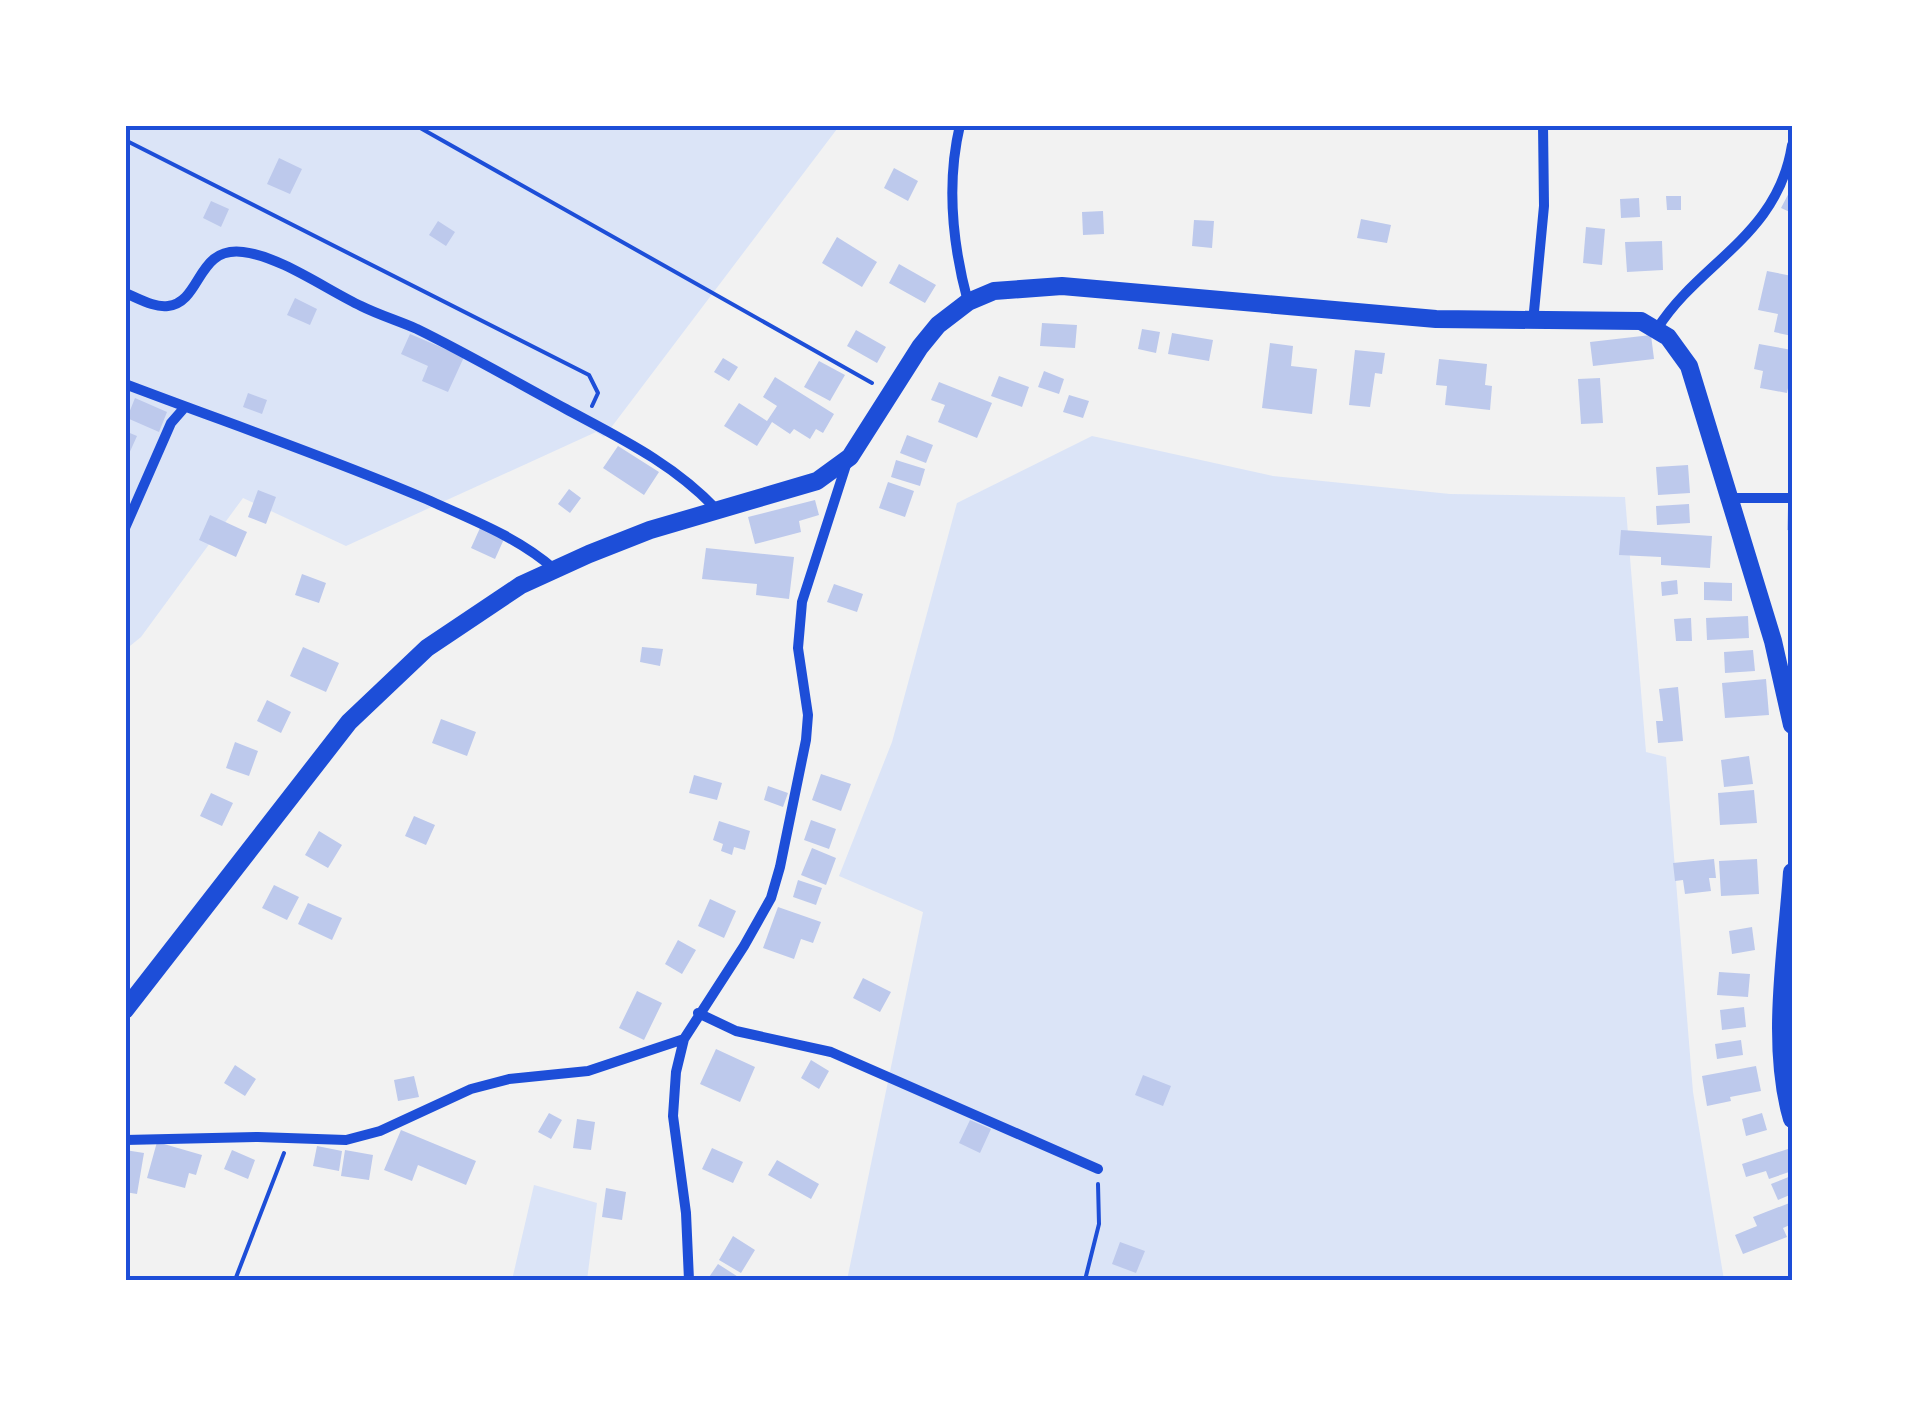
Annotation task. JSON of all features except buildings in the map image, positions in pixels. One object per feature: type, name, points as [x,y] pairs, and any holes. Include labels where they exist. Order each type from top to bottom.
[{"type":"street","points":[[960,125],[950,186],[958,266],[968,302]]},
{"type":"street","points":[[1534,322],[1544,206],[1544,125]]},
{"type":"street","points":[[1656,329],[1670,309],[1733,251],[1776,197],[1789,167],[1792,145]]},
{"type":"street","points":[[125,292],[169,306],[185,300],[200,272],[227,252],[245,252],[270,260],[364,308],[416,328],[644,451],[693,484],[717,511]]},
{"type":"street","points":[[688,1280],[686,1213],[673,1116],[684,1039],[744,946],[770,898],[780,867],[806,740],[808,715],[798,648],[808,574],[850,457],[920,346],[938,324],[968,302],[994,290],[1048,286],[1358,314],[1534,322],[1641,321],[1679,349],[1689,366],[1773,641],[1792,724]]},
{"type":"street","points":[[125,384],[369,474],[469,518],[534,552],[554,568]]},
{"type":"street","points":[[125,528],[171,423],[186,407]]},
{"type":"street","points":[[125,1010],[348,722],[390,679],[448,632],[554,568],[622,539],[818,481],[850,457]]},
{"type":"street","points":[[1730,498],[1792,498]]},
{"type":"street","points":[[1792,872],[1782,1041],[1785,1090],[1792,1119]]},
{"type":"street","points":[[698,1014],[736,1031],[831,1052],[1098,1169]]},
{"type":"street","points":[[125,1140],[346,1140],[380,1132],[471,1089],[509,1080],[588,1071],[684,1039]]},
{"type":"path","points":[[415,125],[891,394]]},
{"type":"path","points":[[125,140],[589,374],[598,393],[586,419]]},
{"type":"path","points":[[235,1280],[289,1139]]},
{"type":"path","points":[[1085,1280],[1099,1224],[1098,1169]]},
{"type":"shaded area","points":[[125,125],[840,125],[604,437],[596,432],[346,546],[243,498],[141,637],[125,650]]},
{"type":"shaded area","points":[[1092,436],[1273,476],[1450,494],[1625,497],[1646,752],[1666,757],[1693,1092],[1724,1280],[847,1280],[923,912],[839,876],[892,742],[957,503]]},
{"type":"shaded area","points":[[534,1185],[597,1203],[587,1280],[512,1280]]}]
